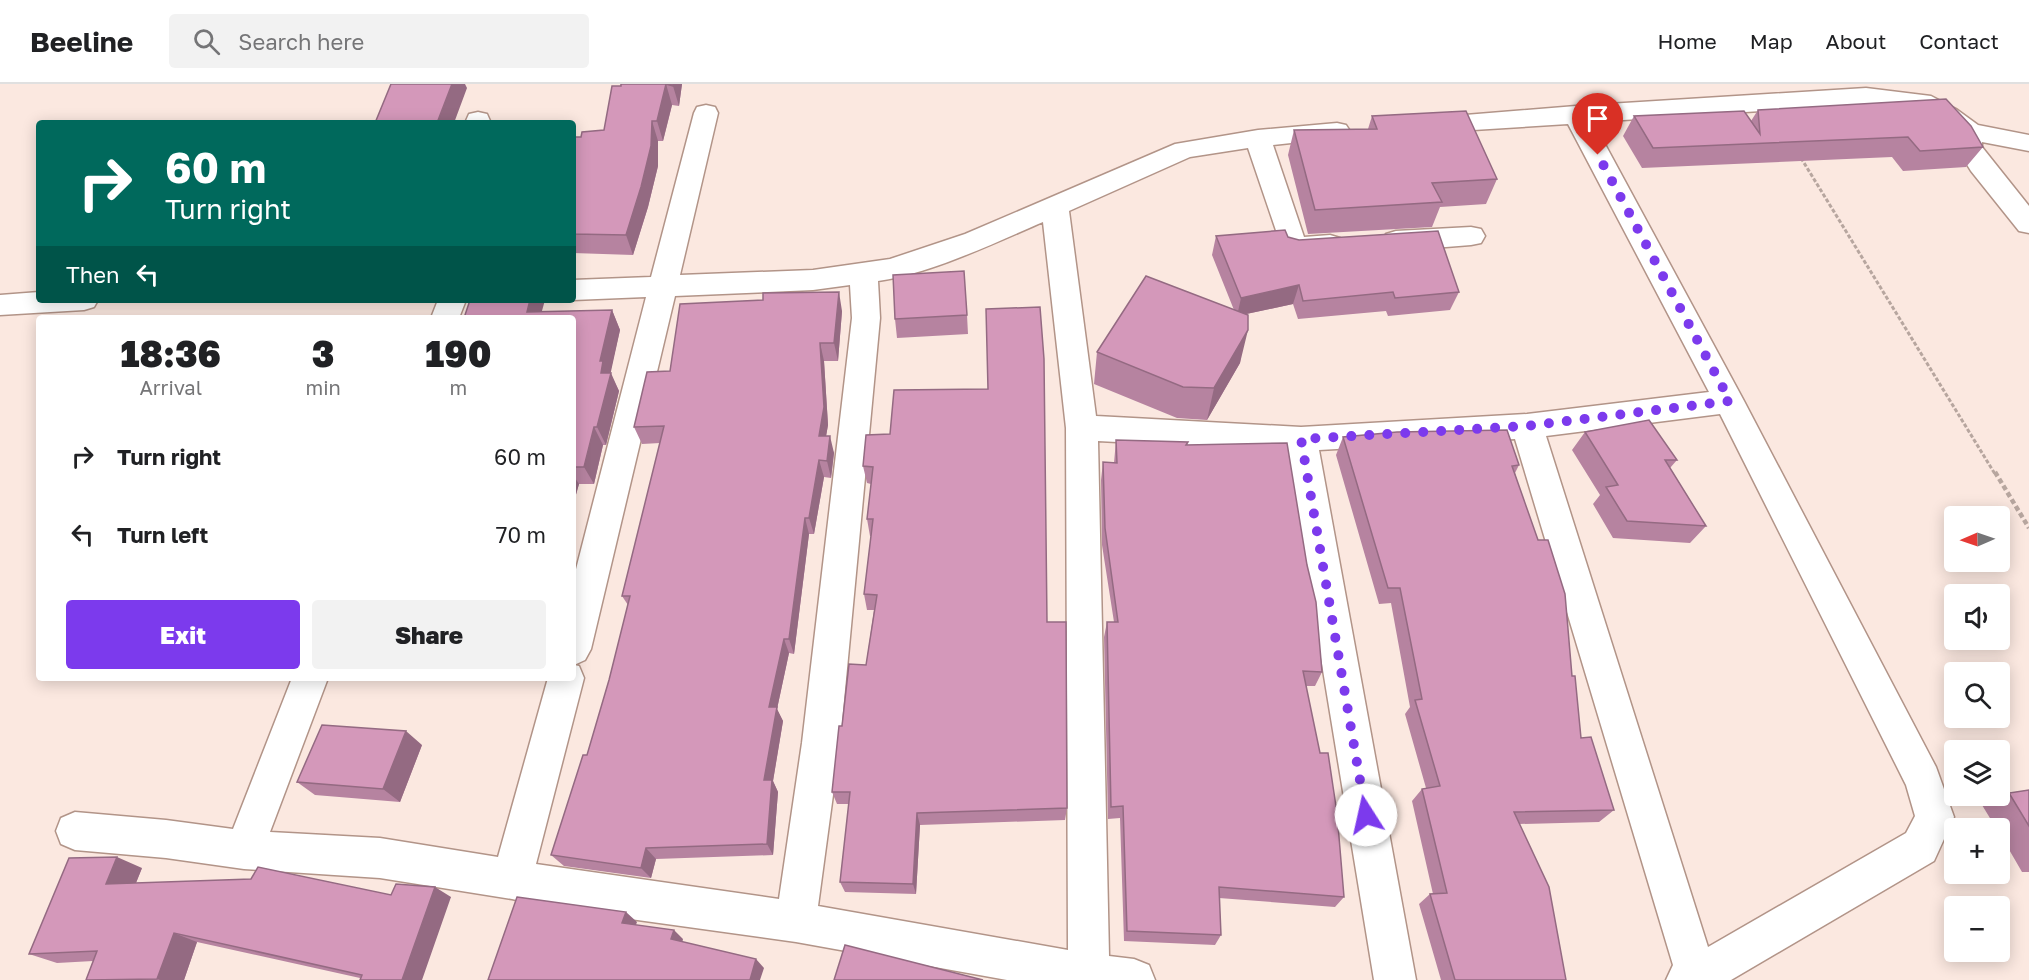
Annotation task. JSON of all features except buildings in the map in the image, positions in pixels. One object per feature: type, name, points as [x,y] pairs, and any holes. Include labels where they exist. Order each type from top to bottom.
[{"type":"street","points":[[1687,84],[1702,107]]},
{"type":"street","points":[[1398,127],[1576,114],[1767,104],[1849,96],[1897,98],[1922,102],[1947,115],[1970,132],[2029,143]]},
{"type":"street","points":[[576,637],[706,113]]},
{"type":"street","points":[[1527,426],[1692,978],[1920,848],[1935,817],[1923,780],[1730,401],[1576,114]]},
{"type":"street","points":[[576,290],[813,280],[892,269],[975,241],[1185,150],[1258,138],[1362,129]]},
{"type":"street","points":[[1970,132],[1969,147],[1980,165],[2029,224]]},
{"type":"street","points":[[1258,138],[1294,247],[1471,236]]},
{"type":"street","points":[[1055,206],[1082,428],[1089,974]]},
{"type":"street","points":[[795,922],[821,743],[866,318],[863,274]]},
{"type":"street","points":[[0,305],[36,303]]},
{"type":"street","points":[[1082,428],[1301,439],[1527,426],[1730,401]]},
{"type":"street","points":[[1301,439],[1395,980]]},
{"type":"street","points":[[244,850],[309,681]]},
{"type":"street","points":[[513,879],[565,681]]},
{"type":"street","points":[[75,831],[166,839],[244,850],[380,858],[513,879],[558,889],[795,922],[1134,980]]},
{"type":"path","points":[[1767,104],[2029,528]]},
{"type":"route","points":[[1366,815],[1301,439],[1527,426],[1730,401],[1598,155]]}]
